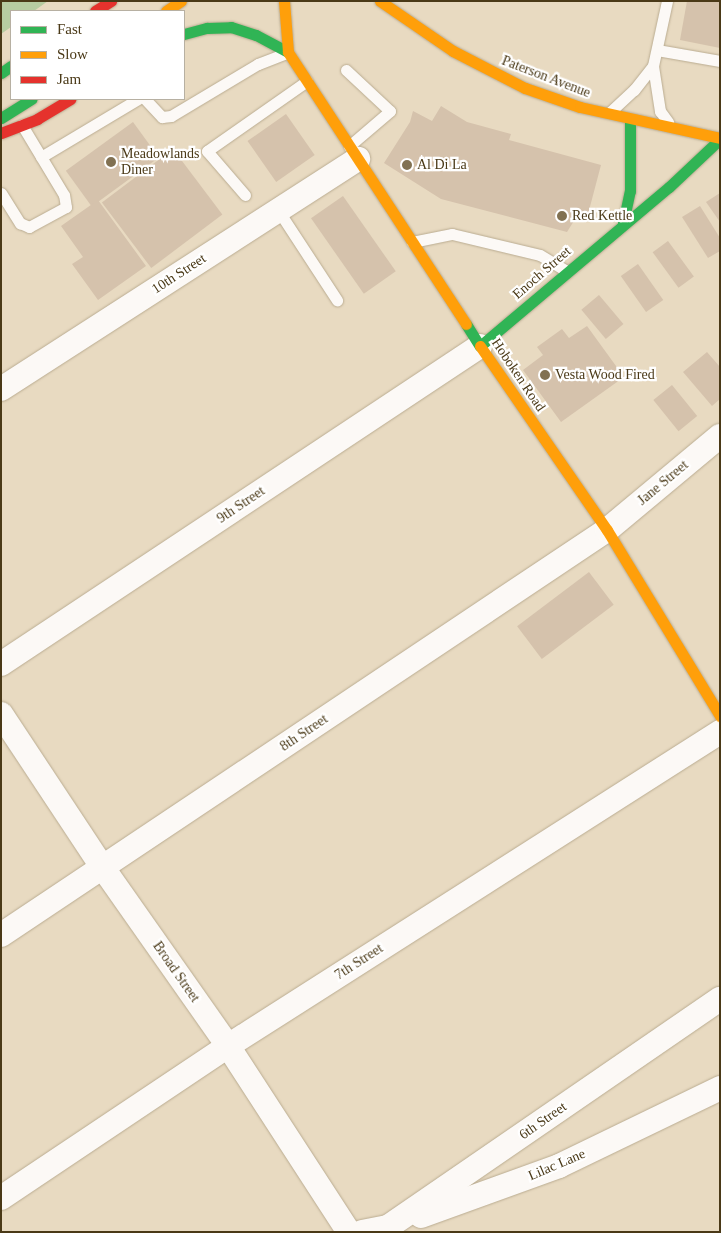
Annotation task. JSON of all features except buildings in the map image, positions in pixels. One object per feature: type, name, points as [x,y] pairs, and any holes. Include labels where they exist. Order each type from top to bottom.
[{"type":"main road","points":[[96,10],[110,1]]},
{"type":"main road","points":[[168,10],[182,1]]},
{"type":"main road","points":[[284,1],[288,52]]},
{"type":"main road","name":"Paterson Avenue","points":[[380,1],[437,42],[500,77],[552,98],[608,114],[720,138]]},
{"type":"main road","points":[[185,34],[207,28],[231,27],[256,35],[288,52]]},
{"type":"main road","name":"Hoboken Road","points":[[288,52],[480,346],[607,530],[720,716]]},
{"type":"main road","points":[[1,118],[29,100]]},
{"type":"main road","points":[[1,133],[22,125],[68,100]]},
{"type":"main road","points":[[623,223],[630,191],[630,119]]},
{"type":"main road","name":"Enoch Street","points":[[480,346],[623,223],[669,187],[720,138]]},
{"type":"street","name":"10th Street","points":[[1,389],[278,210],[353,153]]},
{"type":"street","name":"9th Street","points":[[1,664],[480,346]]},
{"type":"street","name":"Jane Street","points":[[607,530],[720,436]]},
{"type":"street","name":"8th Street","points":[[1,934],[103,868],[607,530]]},
{"type":"street","name":"Broad Street","points":[[1,714],[103,868],[228,1046],[349,1232]]},
{"type":"street","name":"7th Street","points":[[1,1198],[228,1046],[720,732]]},
{"type":"street","name":"6th Street","points":[[362,1232],[392,1230],[720,999]]},
{"type":"street","name":"Lilac Lane","points":[[392,1230],[559,1166],[720,1088]]},
{"type":"lane","points":[[667,1],[653,66],[660,111],[672,128]]},
{"type":"lane","points":[[657,50],[720,61]]},
{"type":"lane","points":[[146,100],[162,117],[171,116],[258,64],[288,52]]},
{"type":"lane","points":[[608,114],[634,90],[653,66]]},
{"type":"lane","points":[[346,70],[390,111],[353,153]]},
{"type":"lane","points":[[245,195],[207,151],[307,81]]},
{"type":"lane","points":[[42,157],[136,100]]},
{"type":"lane","points":[[1,193],[20,223],[29,227],[63,211],[64,195],[22,125]]},
{"type":"lane","points":[[278,210],[337,300]]},
{"type":"lane","points":[[412,242],[452,234],[540,255],[567,271]]},
{"type":"green space","points":[[1,1],[48,1],[35,10],[10,10],[10,28],[1,34]]},
{"type":"traffic: fast","points":[[185,34],[207,28],[231,27],[256,35],[288,52]]},
{"type":"traffic: fast","points":[[1,73],[10,67]]},
{"type":"traffic: fast","points":[[1,118],[29,100]]},
{"type":"traffic: fast","points":[[623,223],[630,191],[630,119]]},
{"type":"traffic: fast","points":[[466,324],[480,346],[669,187],[720,139]]},
{"type":"traffic: slow","points":[[168,10],[181,1]]},
{"type":"traffic: slow","points":[[284,1],[288,52]]},
{"type":"traffic: slow","points":[[380,1],[453,51],[525,88],[580,107],[720,138]]},
{"type":"traffic: slow","points":[[288,52],[466,324]]},
{"type":"traffic: slow","points":[[480,346],[607,530],[720,716]]},
{"type":"traffic: jam","points":[[97,10],[111,1]]},
{"type":"traffic: jam","points":[[1,133],[37,119],[68,100]]},
{"type":"place","name":"Meadowlands Diner","points":[[111,162]]},
{"type":"place","name":"Al Di La","points":[[407,165]]},
{"type":"place","name":"Red Kettle","points":[[562,216]]},
{"type":"place","name":"Vesta Wood Fired","points":[[545,375]]}]
